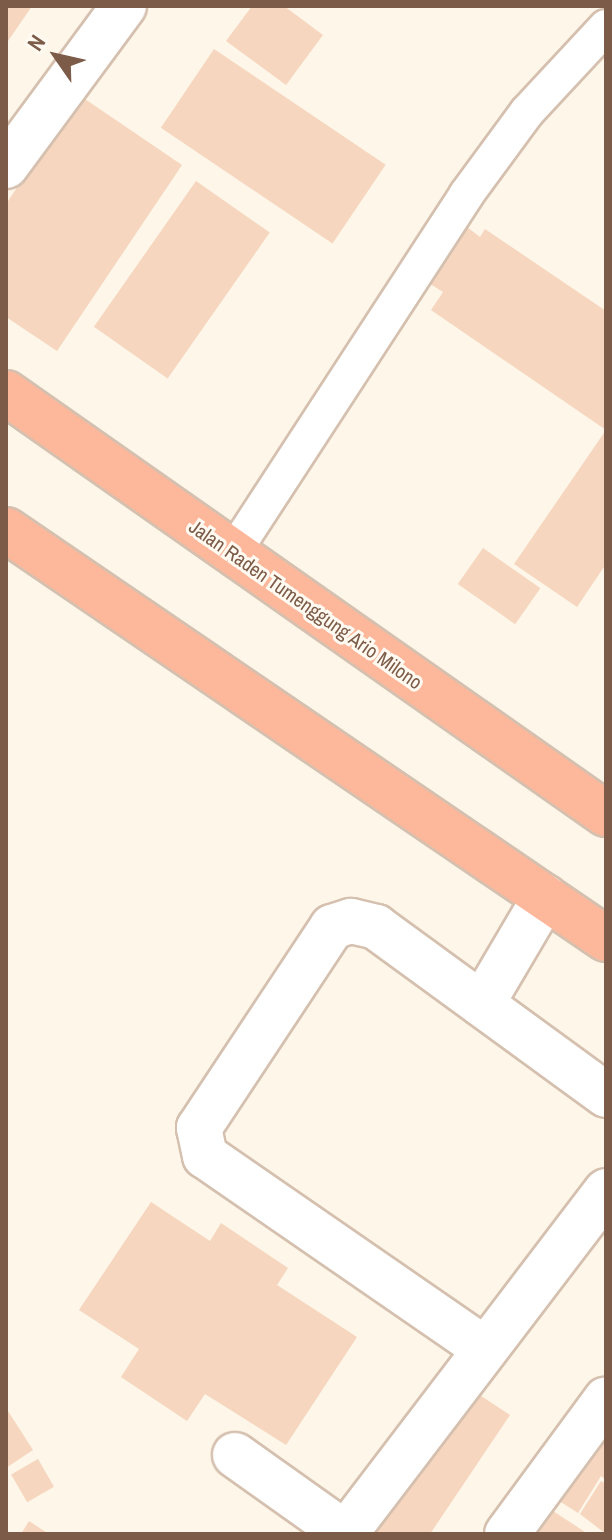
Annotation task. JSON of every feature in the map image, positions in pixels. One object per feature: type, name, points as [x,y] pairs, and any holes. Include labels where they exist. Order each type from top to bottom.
[{"type":"highway","name":"Jalan Raden Tumenggung Ario Milono","points":[[6,393],[606,814]]},
{"type":"highway","points":[[6,530],[606,939]]},
{"type":"street","points":[[6,166],[124,6]]},
{"type":"street","points":[[482,1004],[545,897]]},
{"type":"street","points":[[485,1349],[216,1165],[205,1156],[199,1128],[332,927],[351,921],[376,927],[606,1095]]},
{"type":"street","points":[[235,1455],[346,1534],[606,1191]]},
{"type":"street","points":[[507,1534],[606,1399]]},
{"type":"lane","points":[[233,553],[466,195],[527,112],[606,27]]},
{"type":"building","points":[[6,6],[32,6],[6,44]]},
{"type":"building","points":[[252,6],[284,6],[323,35],[286,85],[226,41]]},
{"type":"building","points":[[214,49],[386,165],[332,244],[161,128]]},
{"type":"building","points":[[79,95],[182,165],[57,351],[6,317],[6,204]]},
{"type":"building","points":[[196,181],[270,233],[168,378],[94,327]]},
{"type":"building","points":[[463,224],[480,237],[485,229],[606,311],[606,430],[431,310],[443,292],[424,280]]},
{"type":"building","points":[[606,430],[606,564],[577,607],[514,564]]},
{"type":"building","points":[[483,548],[540,588],[515,624],[458,584]]},
{"type":"building","points":[[151,1202],[210,1241],[221,1223],[288,1268],[277,1285],[357,1337],[286,1445],[205,1394],[187,1421],[121,1377],[139,1349],[79,1310]]},
{"type":"building","points":[[472,1390],[510,1415],[430,1534],[375,1534]]},
{"type":"building","points":[[6,1408],[33,1450],[6,1468]]},
{"type":"building","points":[[606,1430],[606,1480],[601,1476],[578,1513],[553,1497]]},
{"type":"building","points":[[38,1459],[54,1487],[27,1502],[11,1474]]},
{"type":"building","points":[[601,1481],[606,1484],[606,1534],[580,1514]]},
{"type":"building","points":[[547,1507],[588,1534],[528,1534]]},
{"type":"building","points":[[29,1521],[49,1534],[21,1534]]}]
